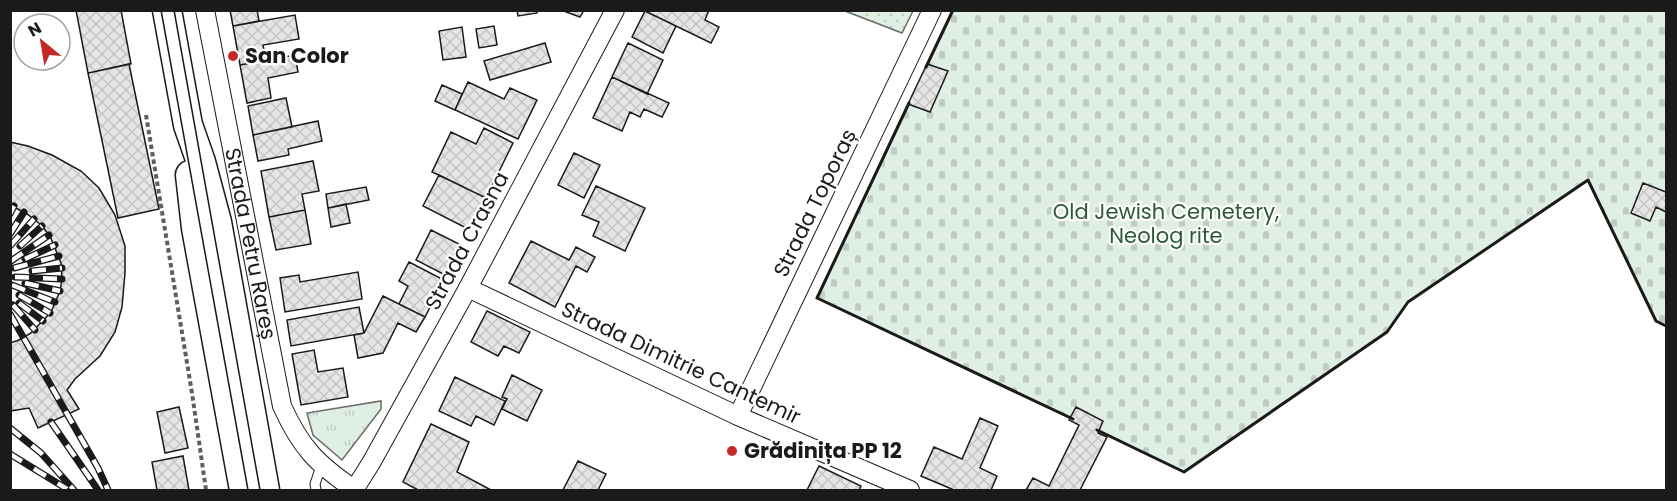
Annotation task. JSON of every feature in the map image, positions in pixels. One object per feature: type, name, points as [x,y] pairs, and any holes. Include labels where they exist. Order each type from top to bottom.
[{"type":"main road","name":"Strada Petru Rareș","points":[[167,10],[188,124],[217,222],[265,490]]},
{"type":"main road","name":"Strada Petru Rareș","points":[[188,124],[189,164],[196,228],[244,490]]},
{"type":"street","name":"Strada Petru Rareș","points":[[206,10],[282,406],[293,431],[307,451],[321,466],[354,490]]},
{"type":"street","name":"Strada Crasna","points":[[354,490],[468,288],[615,10]]},
{"type":"street","name":"Strada Toporaș","points":[[738,416],[932,10]]},
{"type":"street","name":"Strada Dimitrie Cantemir","points":[[468,288],[738,416],[910,490]]},
{"type":"lane","points":[[316,490],[315,484],[321,466]]},
{"type":"path","points":[[146,115],[206,490]]},
{"type":"green space","points":[[845,11],[913,11],[902,33]]},
{"type":"green space","name":"Old Jewish Cemetery, Neolog rite","points":[[953,11],[1666,11],[1666,326],[1656,321],[1588,180],[1408,302],[1387,332],[1184,472],[817,298]]},
{"type":"green space","points":[[381,401],[381,409],[342,460],[313,435],[307,413]]},
{"type":"building","points":[[76,10],[121,10],[131,64],[88,73]]},
{"type":"building","points":[[230,10],[257,10],[259,21],[233,26]]},
{"type":"building","points":[[517,10],[536,10],[537,13],[518,16]]},
{"type":"building","points":[[561,10],[584,10],[580,17]]},
{"type":"building","points":[[709,10],[705,20],[719,27],[711,43],[645,11]]},
{"type":"building","points":[[645,11],[676,26],[663,53],[632,37]]},
{"type":"building","points":[[295,15],[299,39],[263,45],[266,60],[240,65],[233,26]]},
{"type":"building","points":[[494,26],[497,45],[479,48],[476,29]]},
{"type":"building","points":[[462,27],[466,57],[443,60],[439,31]]},
{"type":"building","points":[[545,43],[551,62],[490,80],[484,61]]},
{"type":"building","points":[[628,43],[663,60],[647,94],[612,77]]},
{"type":"building","points":[[295,55],[298,72],[268,78],[271,98],[247,103],[240,65]]},
{"type":"building","points":[[129,64],[159,209],[118,218],[88,73]]},
{"type":"building","points":[[927,64],[948,71],[930,112],[908,104]]},
{"type":"building","points":[[612,77],[669,103],[662,117],[644,109],[640,117],[630,112],[622,131],[593,118]]},
{"type":"building","points":[[468,82],[504,99],[510,88],[537,100],[518,139],[455,110]]},
{"type":"building","points":[[442,85],[462,94],[455,110],[435,101]]},
{"type":"building","points":[[286,98],[292,127],[253,135],[248,106]]},
{"type":"building","points":[[318,121],[322,141],[288,149],[289,155],[258,161],[253,135]]},
{"type":"building","points":[[484,128],[513,143],[486,198],[432,172],[451,132],[476,144]]},
{"type":"building","points":[[10,142],[52,155],[81,171],[99,188],[115,215],[125,246],[122,307],[115,332],[100,356],[75,379],[67,390],[79,409],[38,428],[29,408],[10,411],[10,343],[31,333],[51,312],[60,291],[61,263],[50,236],[40,224],[10,205]]},
{"type":"building","points":[[574,153],[600,165],[584,198],[558,185]]},
{"type":"building","points":[[313,161],[319,191],[302,194],[305,210],[269,217],[261,171]]},
{"type":"building","points":[[439,175],[486,198],[470,230],[423,206]]},
{"type":"building","points":[[1643,183],[1666,192],[1666,212],[1656,207],[1650,221],[1631,213]]},
{"type":"building","points":[[596,186],[645,208],[625,251],[593,236],[599,222],[582,215]]},
{"type":"building","points":[[366,187],[369,200],[328,208],[326,194]]},
{"type":"building","points":[[346,204],[350,223],[331,227],[328,208]]},
{"type":"building","points":[[305,210],[311,244],[276,250],[269,217]]},
{"type":"building","points":[[431,230],[461,245],[445,275],[416,260]]},
{"type":"building","points":[[531,241],[569,260],[576,247],[595,257],[587,272],[576,266],[555,307],[509,283]]},
{"type":"building","points":[[409,262],[444,280],[425,317],[399,304],[408,286],[399,281]]},
{"type":"building","points":[[358,272],[362,299],[285,312],[280,278],[299,275],[300,282]]},
{"type":"building","points":[[383,296],[425,317],[416,332],[398,323],[383,353],[358,358],[354,335],[364,333]]},
{"type":"building","points":[[359,307],[364,333],[291,346],[287,320]]},
{"type":"building","points":[[487,311],[530,332],[519,353],[504,346],[498,356],[471,342]]},
{"type":"building","points":[[314,350],[318,372],[343,368],[348,397],[301,405],[292,354]]},
{"type":"building","points":[[512,375],[542,390],[527,421],[502,409],[507,399],[502,397]]},
{"type":"building","points":[[455,377],[505,401],[494,425],[476,416],[471,426],[439,411]]},
{"type":"building","points":[[179,407],[188,448],[165,453],[157,412]]},
{"type":"building","points":[[1076,407],[1103,421],[1098,433],[1107,437],[1080,490],[1026,490],[1033,478],[1049,486],[1079,425],[1069,420]]},
{"type":"building","points":[[980,418],[998,426],[980,468],[997,476],[991,490],[954,490],[921,476],[934,447],[962,459]]},
{"type":"building","points":[[431,424],[469,442],[457,472],[491,490],[418,490],[403,482]]},
{"type":"building","points":[[183,456],[189,490],[157,490],[152,462]]},
{"type":"building","points":[[578,461],[606,474],[598,490],[563,490]]},
{"type":"building","points":[[819,466],[861,486],[859,490],[807,490]]},
{"type":"tram line","points":[[161,10],[248,490]]},
{"type":"tram line","points":[[174,10],[260,490]]},
{"type":"railway","points":[[10,214],[14,206]]},
{"type":"railway","points":[[10,234],[24,212]]},
{"type":"railway","points":[[10,246],[34,219]]},
{"type":"railway","points":[[20,246],[42,226]]},
{"type":"railway","points":[[11,261],[49,235]]},
{"type":"railway","points":[[25,259],[55,245]]},
{"type":"railway","points":[[14,268],[59,256]]},
{"type":"railway","points":[[32,271],[62,268]]},
{"type":"railway","points":[[15,277],[62,279]]},
{"type":"railway","points":[[25,283],[60,291]]},
{"type":"railway","points":[[12,285],[55,302]]},
{"type":"railway","points":[[19,295],[50,313]]},
{"type":"railway","points":[[19,303],[43,321]]},
{"type":"railway","points":[[13,305],[35,330]]},
{"type":"railway","points":[[10,314],[98,468],[108,490]]},
{"type":"railway","points":[[51,422],[98,490]]},
{"type":"railway","points":[[10,428],[41,453],[74,490]]},
{"type":"railway","points":[[10,454],[67,489]]},
{"type":"wall","points":[[926,67],[953,10]]},
{"type":"wall","points":[[909,103],[817,298],[1073,419]]},
{"type":"wall","points":[[1097,430],[1184,472],[1387,332],[1408,302],[1588,180],[1656,321],[1666,326]]},
{"type":"place","name":"San Color","points":[[233,56]]},
{"type":"place","name":"Grădinița PP 12","points":[[732,451]]}]
